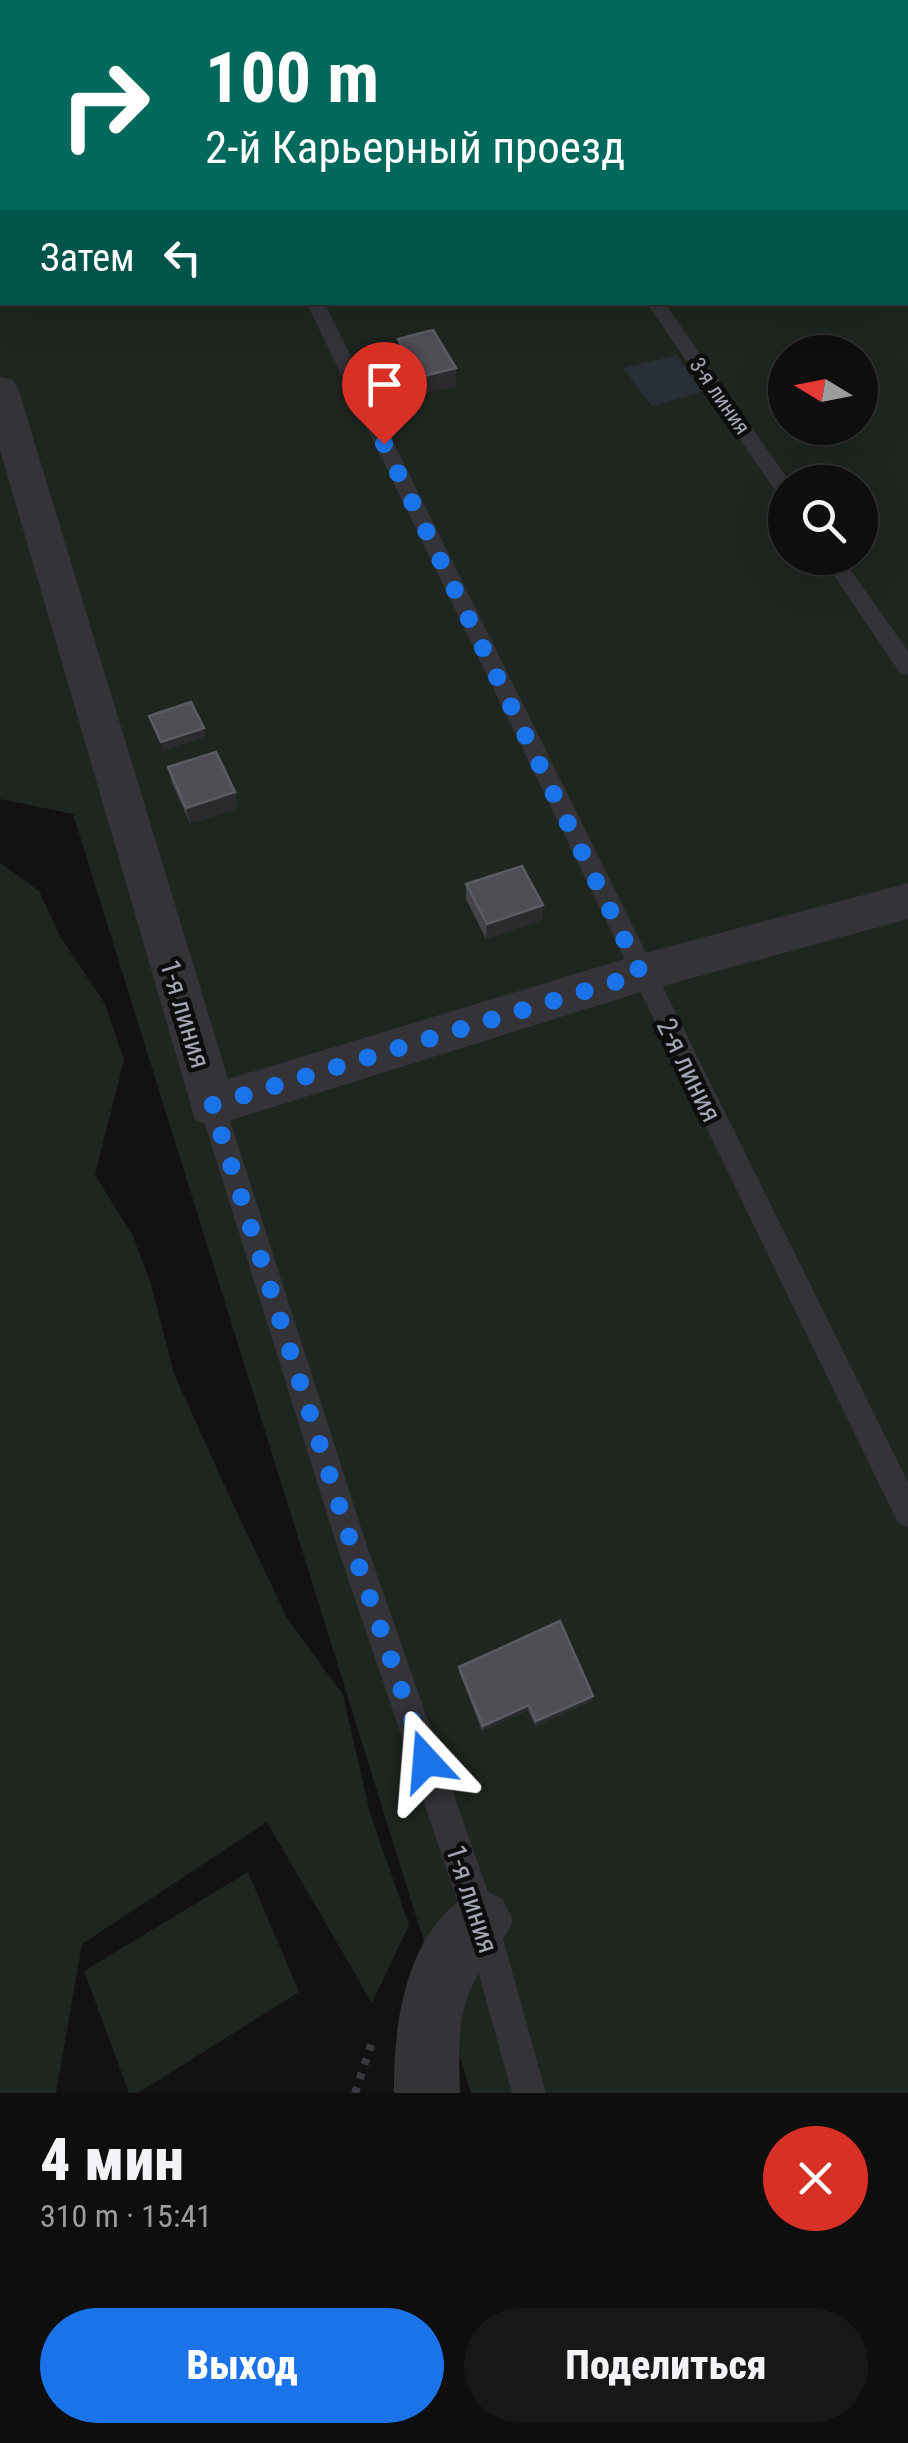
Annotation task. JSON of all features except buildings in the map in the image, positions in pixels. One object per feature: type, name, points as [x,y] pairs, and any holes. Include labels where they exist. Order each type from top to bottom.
[{"type":"street","name":"1-я линия","points":[[0,388],[212,1105]]},
{"type":"street","points":[[212,1105],[641,974],[908,901]]},
{"type":"street","points":[[427,2093],[426,2035],[446,1966],[481,1921]]},
{"type":"lane","name":"2-я линия","points":[[316,305],[908,1513]]},
{"type":"lane","name":"3-я линия","points":[[657,305],[768,465]]},
{"type":"lane","points":[[844,575],[908,668]]},
{"type":"lane","name":"1-я линия","points":[[212,1105],[352,1546],[481,1921],[529,2093]]},
{"type":"shaded area","points":[[0,305],[908,305],[908,2093],[471,2093],[73,814],[0,799]]},
{"type":"shaded area","points":[[677,355],[702,392],[651,406],[624,368]]},
{"type":"shaded area","points":[[0,863],[39,891],[61,938],[105,1004],[124,1060],[95,1175],[133,1236],[151,1284],[174,1374],[287,1618],[343,1695],[370,1813],[409,1925],[372,2003],[267,1822],[82,1944],[56,2093],[0,2093]]},
{"type":"shaded area","points":[[248,1872],[299,1992],[138,2093],[129,2093],[84,1971]]},
{"type":"route","points":[[384,444],[641,974],[212,1105],[352,1546],[426,1761]]}]
